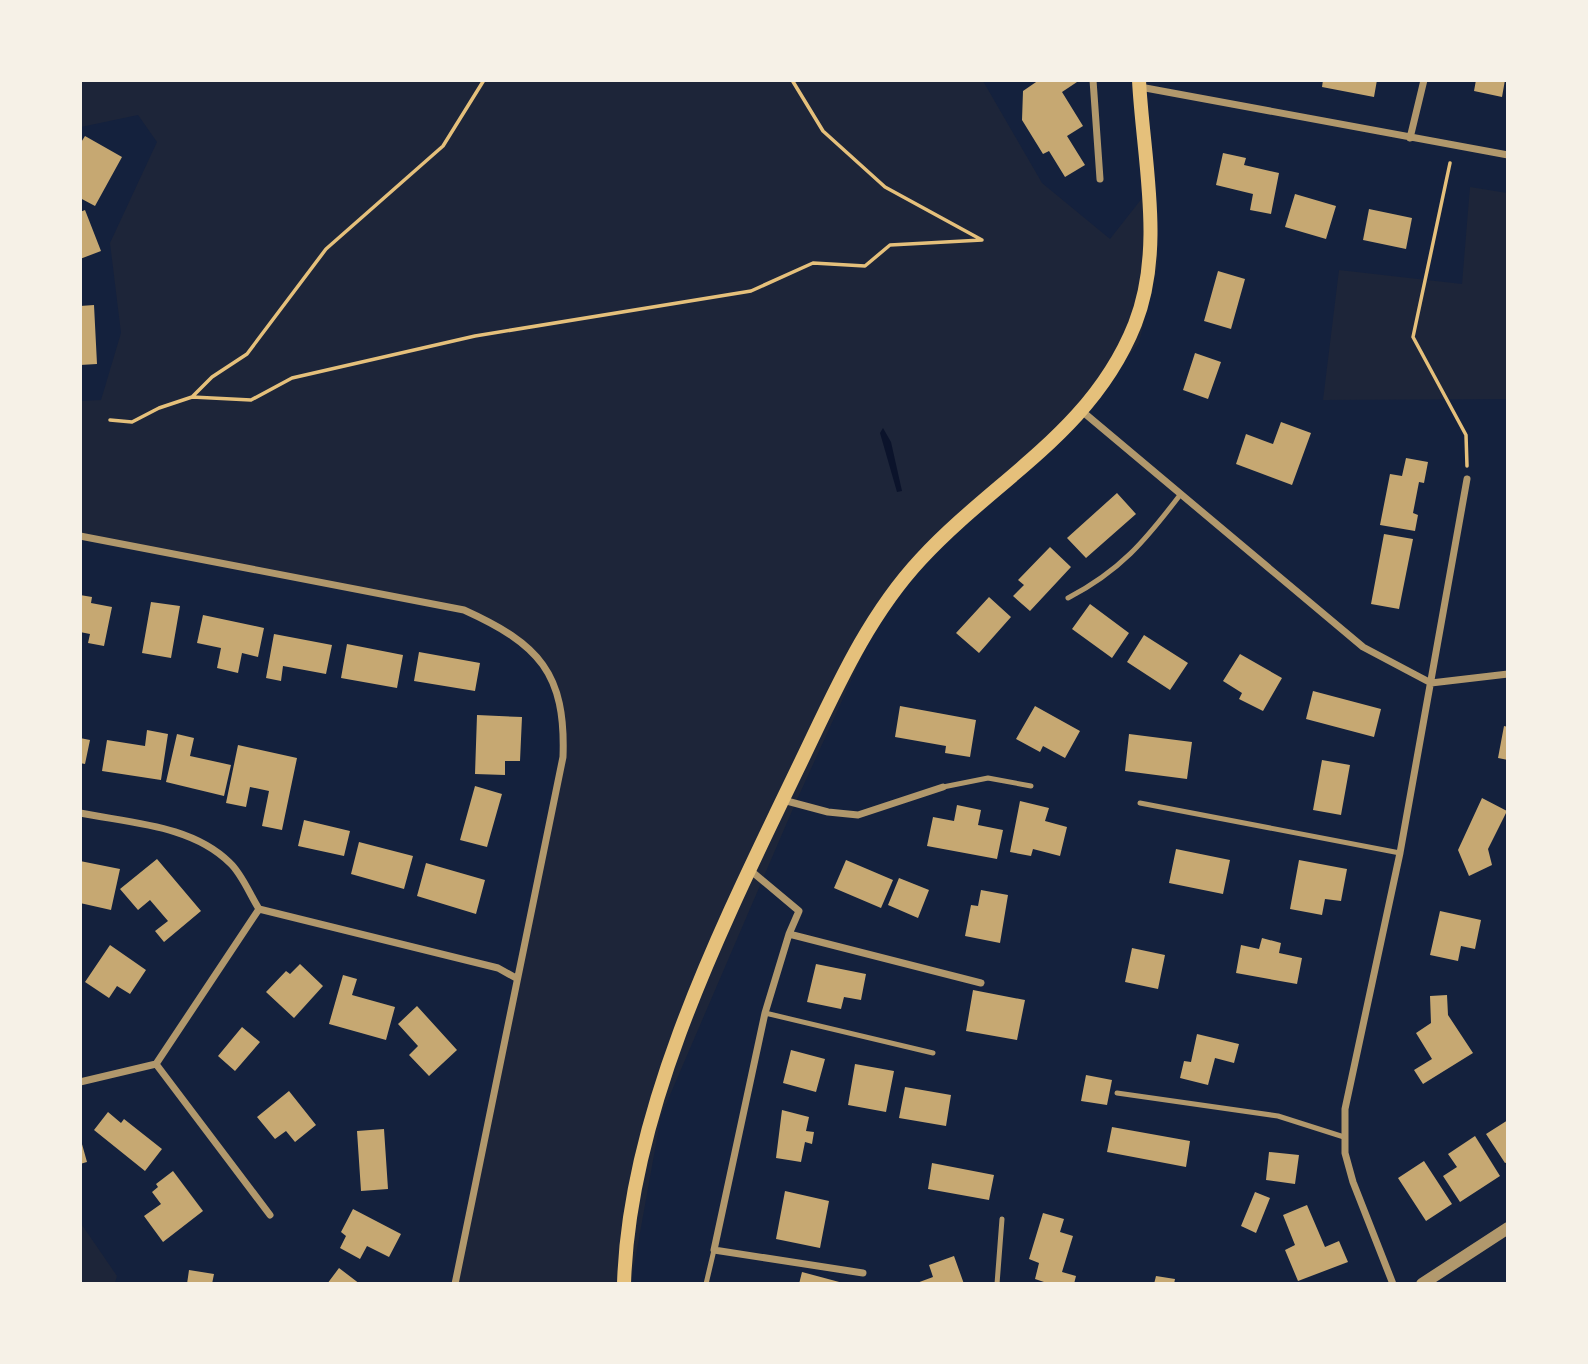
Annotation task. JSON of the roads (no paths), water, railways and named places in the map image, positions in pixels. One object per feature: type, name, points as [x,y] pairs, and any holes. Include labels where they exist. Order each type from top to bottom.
[{"type":"main road","points":[[624,1283],[631,1212],[653,1114],[681,1030],[750,870],[862,637],[921,559],[1083,412],[1122,352],[1144,293],[1149,223],[1140,84]]},
{"type":"street","points":[[1093,80],[1100,179]]},
{"type":"street","points":[[1410,138],[1424,80]]},
{"type":"street","points":[[1140,84],[1507,155]]},
{"type":"street","points":[[1083,412],[1363,647],[1431,683],[1507,674]]},
{"type":"street","points":[[1393,1283],[1353,1182],[1344,1137],[1350,1083],[1400,853],[1467,478]]},
{"type":"street","points":[[80,536],[464,610],[498,625],[526,645],[557,689],[564,719],[563,757],[454,1283]]},
{"type":"street","points":[[783,800],[828,812],[858,815],[943,787]]},
{"type":"street","points":[[80,813],[172,831],[202,842],[231,863],[259,909],[498,968],[516,978]]},
{"type":"street","points":[[750,870],[799,911],[789,934],[765,1013],[714,1250],[863,1273]]},
{"type":"street","points":[[80,1082],[156,1064],[259,909]]},
{"type":"street","points":[[789,934],[981,983]]},
{"type":"street","points":[[156,1064],[270,1215]]},
{"type":"street","points":[[1422,1283],[1507,1228]]},
{"type":"lane","points":[[1068,598],[1101,581],[1133,555],[1180,495]]},
{"type":"lane","points":[[943,787],[988,778],[1031,786]]},
{"type":"lane","points":[[1140,803],[1400,853]]},
{"type":"lane","points":[[765,1013],[933,1052]]},
{"type":"lane","points":[[1117,1093],[1278,1116],[1344,1137]]},
{"type":"lane","points":[[997,1283],[1002,1219]]},
{"type":"lane","points":[[706,1283],[714,1250]]}]
